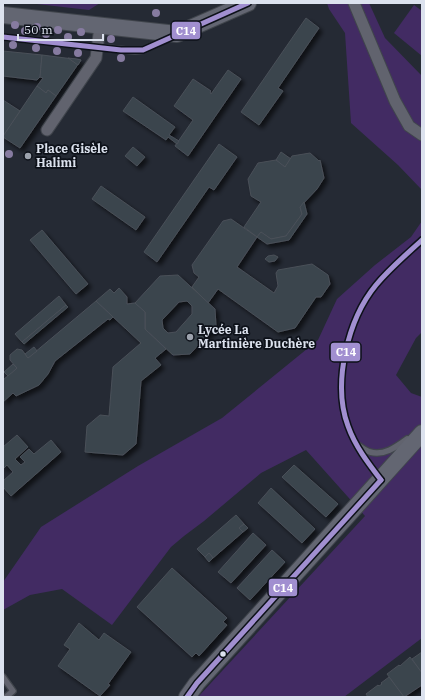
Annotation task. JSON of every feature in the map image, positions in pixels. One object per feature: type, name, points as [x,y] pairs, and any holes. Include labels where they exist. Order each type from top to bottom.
[{"type":"street","points":[[3,15],[177,34],[248,3]]},
{"type":"street","points":[[354,3],[395,101],[409,126],[422,135]]},
{"type":"street","points":[[47,130],[96,58],[100,26]]},
{"type":"street","points":[[187,697],[275,596],[422,433]]},
{"type":"lane","points":[[3,37],[97,48],[143,50],[177,34]]},
{"type":"lane","points":[[381,480],[356,444],[369,452],[379,453],[393,449],[408,439],[422,426]]},
{"type":"lane","points":[[3,677],[13,691],[6,697]]},
{"type":"shaded area","points":[[28,3],[100,3],[89,10]]},
{"type":"shaded area","points":[[327,3],[369,3],[385,38],[422,76],[422,190],[398,165],[351,123],[345,33],[329,9]]},
{"type":"shaded area","points":[[414,5],[422,11],[422,56],[394,33]]},
{"type":"shaded area","points":[[422,221],[422,332],[416,338],[396,375],[411,393],[422,397],[422,638],[344,697],[198,697],[365,516],[306,450],[261,473],[171,547],[112,625],[62,589],[30,595],[3,610],[3,582],[41,527],[138,466],[222,418],[318,340],[337,299],[375,265],[411,237]]},
{"type":"building","points":[[306,18],[319,28],[278,88],[283,91],[259,125],[241,112]]},
{"type":"building","points":[[3,51],[42,55],[40,77],[37,80],[3,76]]},
{"type":"building","points":[[42,55],[81,60],[56,96],[48,90],[46,93],[37,86],[43,78],[40,77]]},
{"type":"building","points":[[68,58],[77,59],[81,60],[78,65]]},
{"type":"building","points":[[228,70],[241,79],[188,156],[175,146],[193,120],[174,106],[193,79],[211,91],[211,94]]},
{"type":"building","points":[[37,86],[46,93],[48,90],[56,96],[20,148],[3,136]]},
{"type":"building","points":[[133,97],[175,127],[169,135],[179,141],[177,144],[168,137],[166,140],[123,111]]},
{"type":"building","points":[[3,100],[20,111],[3,136]]},
{"type":"building","points":[[219,144],[237,157],[214,190],[209,187],[157,262],[144,252]]},
{"type":"building","points":[[133,147],[145,157],[137,166],[125,156]]},
{"type":"building","points":[[281,152],[291,159],[285,167],[276,160]]},
{"type":"building","points":[[310,153],[319,161],[320,160],[324,178],[317,189],[300,207],[302,214],[286,236],[271,239],[261,232],[257,237],[244,227],[261,202],[251,196],[248,179],[258,163],[276,160],[285,167],[292,156]]},
{"type":"building","points":[[101,186],[145,217],[136,230],[92,199]]},
{"type":"building","points":[[304,202],[307,214],[289,240],[267,244],[257,237],[261,232],[271,239],[286,236],[302,214],[300,207]]},
{"type":"building","points":[[231,219],[257,237],[237,267],[274,293],[278,286],[276,273],[278,270],[312,264],[328,275],[330,284],[321,297],[316,297],[295,328],[278,332],[218,289],[208,303],[192,287],[199,277],[194,273],[192,265],[223,221]]},
{"type":"building","points":[[42,230],[88,284],[76,294],[30,240]]},
{"type":"building","points":[[274,255],[278,257],[275,261],[269,262],[265,259],[268,256]]},
{"type":"building","points":[[178,275],[215,309],[216,326],[190,354],[173,355],[145,329],[145,312],[135,303],[160,276]],"holes":[[[187,301],[192,306],[192,314],[176,332],[168,333],[163,328],[162,320],[179,302]]]},
{"type":"building","points":[[119,288],[127,297],[127,304],[135,303],[145,312],[145,329],[166,349],[155,358],[161,365],[141,381],[136,444],[123,455],[85,452],[87,426],[100,415],[109,416],[113,367],[141,343],[96,301],[110,289],[114,293]]},
{"type":"building","points":[[59,296],[66,305],[22,342],[15,334]]},
{"type":"building","points":[[96,301],[113,317],[110,320],[108,319],[55,361],[48,374],[39,385],[16,396],[13,393],[3,402],[3,380],[17,368],[10,360],[10,355],[17,349],[22,350],[28,358]]},
{"type":"building","points":[[66,305],[68,307],[24,344],[22,342]]},
{"type":"building","points":[[34,347],[37,351],[28,358],[25,354]]},
{"type":"building","points":[[13,364],[17,368],[8,376],[4,372]]},
{"type":"building","points":[[17,435],[28,447],[15,459],[21,465],[25,462],[20,457],[29,449],[34,454],[51,440],[61,452],[11,496],[3,487],[3,481],[13,472],[7,465],[3,469],[3,447]]},
{"type":"building","points":[[294,465],[338,504],[326,517],[282,477]]},
{"type":"building","points":[[271,488],[315,529],[302,543],[258,503]]},
{"type":"building","points":[[236,515],[244,524],[239,528],[243,532],[213,558],[209,553],[205,557],[197,549]]},
{"type":"building","points":[[244,524],[248,528],[243,532],[239,528]]},
{"type":"building","points":[[253,533],[266,545],[231,583],[218,572]]},
{"type":"building","points":[[272,550],[285,562],[250,600],[237,588]]},
{"type":"building","points":[[209,553],[213,558],[209,562],[205,557]]},
{"type":"building","points":[[172,568],[227,618],[223,622],[227,625],[199,656],[196,653],[192,657],[137,607]]},
{"type":"building","points":[[79,623],[99,640],[104,633],[131,652],[108,684],[110,685],[100,696],[58,666],[70,649],[64,645]]},
{"type":"building","points":[[422,652],[422,673],[412,659]]},
{"type":"building","points":[[410,657],[422,673],[422,685],[404,697],[387,674],[399,665],[400,666]]},
{"type":"building","points":[[389,677],[404,697],[368,697],[366,694],[378,685],[379,686],[382,684],[381,683]]},
{"type":"transit line","name":"C14","points":[[3,37],[121,50],[143,50],[248,3]]},
{"type":"transit line","name":"C14","points":[[381,480],[358,447],[348,426],[343,409],[342,371],[351,333],[366,299],[387,273],[422,240]]},
{"type":"transit line","name":"C14","points":[[187,697],[197,683],[381,480]]},
{"type":"place","name":"Place Gisèle Halimi","points":[[28,156]]},
{"type":"place","name":"Lycée La Martinière Duchère","points":[[190,337]]}]
